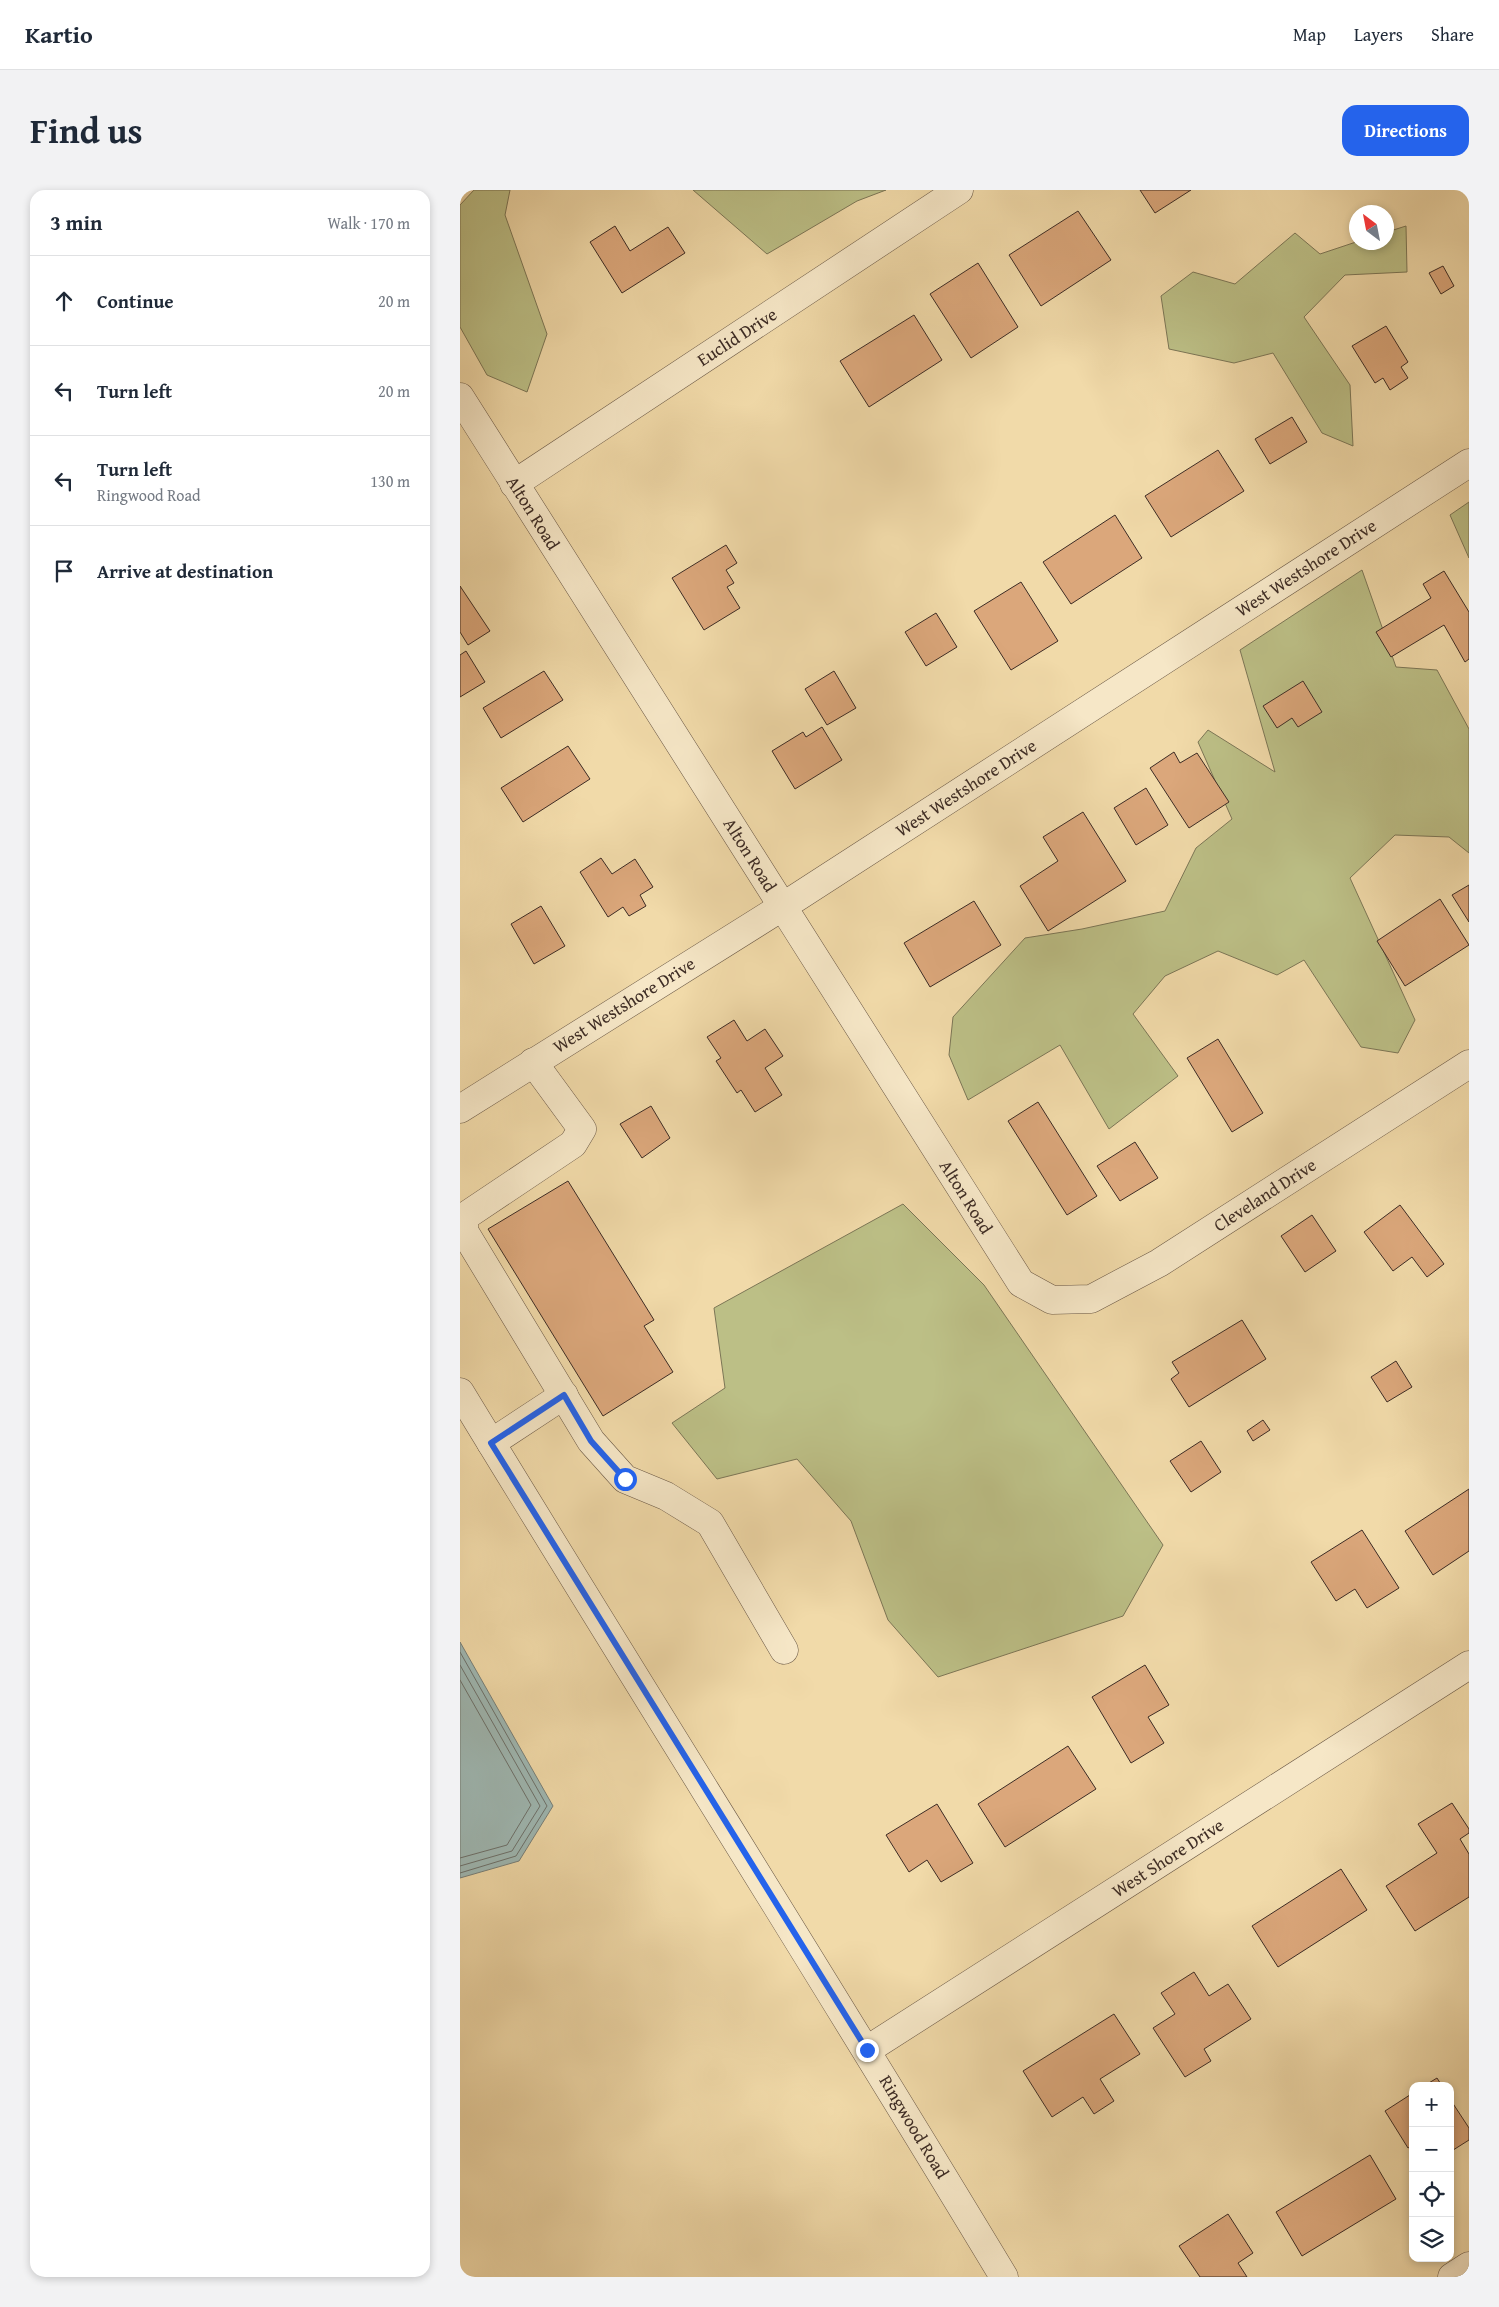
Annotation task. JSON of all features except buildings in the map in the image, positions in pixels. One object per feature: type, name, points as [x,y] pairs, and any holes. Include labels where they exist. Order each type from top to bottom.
[{"type":"street","name":"Euclid Drive","points":[[514,484],[959,190]]},
{"type":"street","name":"Alton Road","points":[[460,397],[1021,1283],[1052,1300]]},
{"type":"street","name":"West Westshore Drive","points":[[460,1108],[782,907],[1469,463]]},
{"type":"street","points":[[533,1062],[582,1129],[573,1144],[464,1217],[464,1231],[591,1441],[625,1479],[666,1496],[710,1523],[784,1650]]},
{"type":"street","name":"Cleveland Drive","points":[[1052,1300],[1091,1299],[1159,1263],[1469,1064]]},
{"type":"street","name":"Ringwood Road","points":[[460,1392],[867,2050],[1004,2277]]},
{"type":"street","points":[[491,1443],[564,1395]]},
{"type":"street","name":"West Shore Drive","points":[[867,2050],[1469,1665]]},
{"type":"street","points":[[1452,2277],[1469,2266]]},
{"type":"green space","points":[[474,190],[510,190],[505,215],[547,334],[527,392],[487,375],[460,327],[460,205]]},
{"type":"green space","points":[[693,190],[886,190],[857,201],[767,254]]},
{"type":"green space","points":[[1406,226],[1407,272],[1345,275],[1304,317],[1350,385],[1353,446],[1322,433],[1273,353],[1234,363],[1169,349],[1161,296],[1193,272],[1235,284],[1295,233],[1320,254],[1349,244],[1349,250],[1394,250],[1394,230]]},
{"type":"green space","points":[[1469,502],[1469,558],[1450,515]]},
{"type":"green space","points":[[1362,570],[1396,667],[1437,670],[1469,729],[1469,853],[1449,837],[1395,835],[1350,878],[1415,1020],[1398,1053],[1361,1047],[1304,960],[1277,975],[1218,951],[1165,976],[1133,1014],[1178,1076],[1109,1129],[1060,1045],[968,1100],[949,1055],[953,1017],[1025,938],[1082,929],[1165,911],[1196,848],[1232,819],[1198,742],[1208,730],[1275,772],[1240,650]]},
{"type":"green space","points":[[903,1204],[984,1285],[1163,1545],[1123,1616],[938,1677],[888,1620],[851,1521],[797,1459],[717,1479],[672,1423],[725,1388],[714,1308]]},
{"type":"water","points":[[460,1642],[553,1806],[519,1861],[460,1878]]},
{"type":"route","points":[[625,1479],[591,1441],[564,1395],[491,1443],[867,2050]]}]
